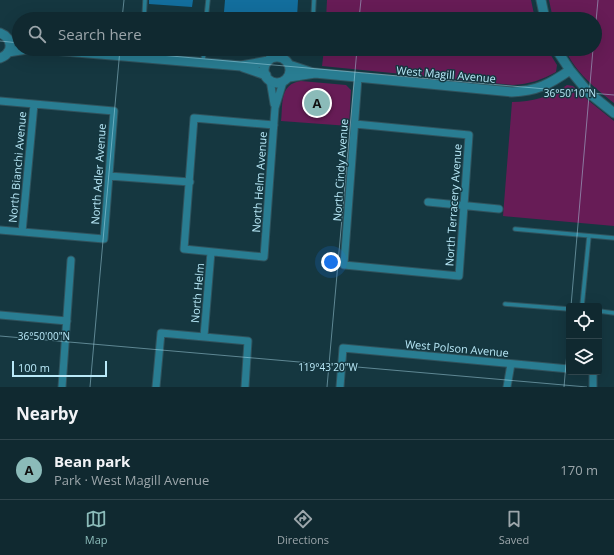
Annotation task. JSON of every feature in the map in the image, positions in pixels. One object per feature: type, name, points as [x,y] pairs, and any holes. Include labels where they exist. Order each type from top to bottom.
[{"type":"street","points":[[541,0],[544,12]]},
{"type":"street","points":[[0,33],[12,40]]},
{"type":"street","points":[[3,58],[10,43],[9,39]]},
{"type":"street","points":[[155,56],[203,63],[241,66],[280,57],[287,62],[290,71],[286,79],[274,82],[268,77],[241,66]]},
{"type":"street","points":[[561,56],[589,93],[614,113]]},
{"type":"street","points":[[268,77],[266,65],[270,60]]},
{"type":"street","name":"West Magill Avenue","points":[[287,62],[315,74]]},
{"type":"street","name":"West Magill Avenue","points":[[286,79],[315,74],[522,92],[543,87],[570,70]]},
{"type":"street","name":"North Helm Avenue","points":[[211,252],[264,257],[275,108],[268,77]]},
{"type":"street","name":"North Cindy Avenue","points":[[358,78],[344,265],[459,276]]},
{"type":"street","name":"North Helm Avenue","points":[[275,108],[286,79]]},
{"type":"street","points":[[0,101],[34,104]]},
{"type":"street","name":"North Adler Avenue","points":[[22,232],[104,239],[114,111],[34,104]]},
{"type":"street","name":"North Bianchi Avenue","points":[[22,232],[34,104]]},
{"type":"street","points":[[211,252],[184,249],[194,118],[274,125]]},
{"type":"street","name":"North Terracery Avenue","points":[[355,124],[469,135],[459,276]]},
{"type":"street","points":[[109,176],[190,182]]},
{"type":"street","points":[[428,202],[499,208]]},
{"type":"street","points":[[0,230],[22,232]]},
{"type":"street","name":"North Helm","points":[[204,336],[211,252]]},
{"type":"street","points":[[62,387],[71,260]]},
{"type":"street","points":[[0,315],[67,321]]},
{"type":"street","points":[[156,387],[161,333],[248,341],[245,387]]},
{"type":"street","name":"West Polson Avenue","points":[[340,387],[343,348],[566,369]]},
{"type":"street","points":[[507,387],[511,364]]},
{"type":"street","points":[[593,387],[594,375]]},
{"type":"lane","points":[[144,12],[145,0]]},
{"type":"lane","points":[[207,12],[208,0]]},
{"type":"lane","points":[[313,12],[314,0]]},
{"type":"lane","points":[[203,63],[204,56]]},
{"type":"lane","points":[[270,60],[272,56]]},
{"type":"lane","points":[[285,56],[287,62]]},
{"type":"lane","points":[[515,229],[614,238]]},
{"type":"lane","points":[[582,303],[589,236]]},
{"type":"lane","points":[[505,304],[566,309]]},
{"type":"lane","points":[[602,311],[614,313]]},
{"type":"shaded area","points":[[327,0],[531,0],[534,12],[326,12]]},
{"type":"shaded area","points":[[549,0],[614,0],[614,103],[580,72],[568,56],[602,56],[602,12],[552,12]]},
{"type":"shaded area","points":[[323,56],[551,56],[557,65],[556,72],[546,77],[530,83],[513,85],[322,66]]},
{"type":"shaded area","points":[[301,81],[346,85],[351,90],[349,126],[281,121],[282,102],[286,90],[294,83]]},
{"type":"shaded area","points":[[567,85],[573,86],[614,121],[614,226],[503,216],[512,102],[541,98],[554,93]]},
{"type":"building","points":[[149,0],[193,0],[192,7],[149,4]]},
{"type":"building","points":[[225,0],[298,0],[297,12],[224,12]]},
{"type":"place","name":"Bean park","points":[[317,103]]}]
